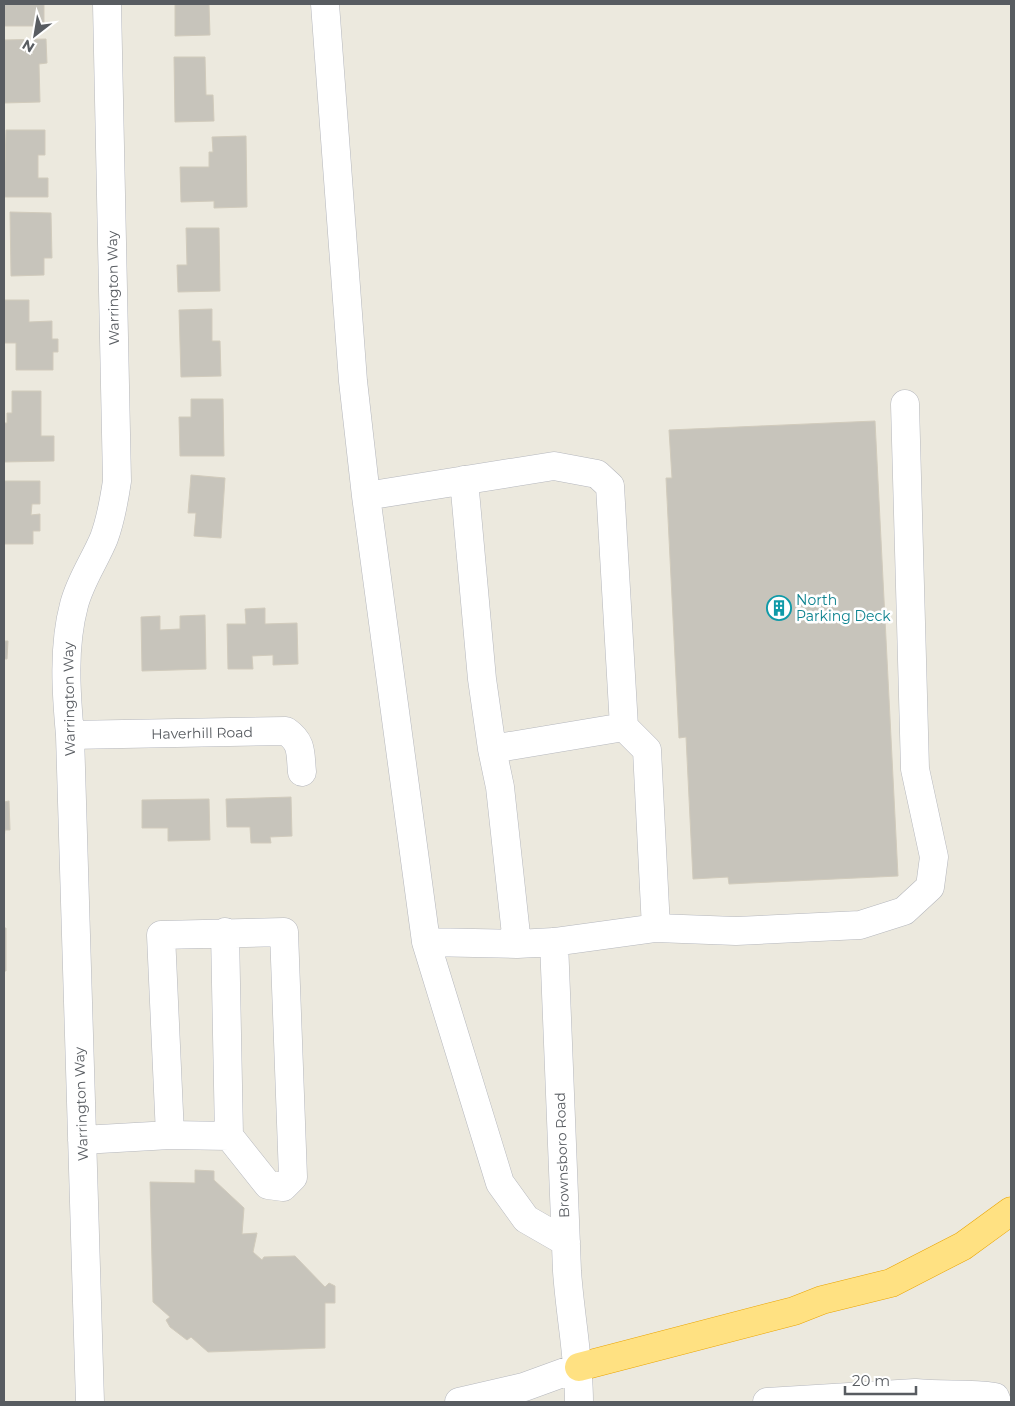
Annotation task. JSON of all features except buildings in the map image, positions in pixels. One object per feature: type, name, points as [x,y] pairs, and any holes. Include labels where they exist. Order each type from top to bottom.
[{"type":"highway","points":[[579,1367],[794,1311],[822,1300],[891,1283],[963,1246],[1011,1211]]},
{"type":"street","name":"Warrington Way","points":[[90,1402],[70,735],[67,704],[68,633],[75,602],[104,538],[112,514],[117,482],[107,4]]},
{"type":"street","points":[[325,4],[353,371],[366,496],[426,942],[500,1183],[526,1218],[566,1242]]},
{"type":"street","points":[[426,942],[517,944],[554,942],[656,928],[736,931],[860,925],[904,911],[930,887],[934,857],[915,769],[905,404]]},
{"type":"street","points":[[366,496],[554,466],[597,474],[610,486],[624,727],[647,750],[656,928]]},
{"type":"street","points":[[464,480],[482,679],[492,749],[500,787],[517,944]]},
{"type":"street","points":[[492,749],[624,727]]},
{"type":"street","name":"Haverhill Road","points":[[70,735],[286,731],[296,738],[299,744],[302,772]]},
{"type":"street","points":[[170,1135],[161,935],[224,932],[284,932],[293,1177],[283,1187],[268,1185],[229,1136],[224,932]]},
{"type":"street","name":"Brownsboro Road","points":[[554,942],[566,1242],[570,1304],[579,1367],[579,1402]]},
{"type":"street","points":[[82,1140],[170,1135],[229,1136]]},
{"type":"street","points":[[459,1402],[524,1387],[579,1367]]},
{"type":"street","name":"Brownsboro Road","points":[[579,1367],[600,1402]]},
{"type":"street","points":[[767,1402],[915,1393],[940,1399],[995,1397],[997,1402]]},
{"type":"place","name":"North Parking Deck","points":[[779,608]]}]
